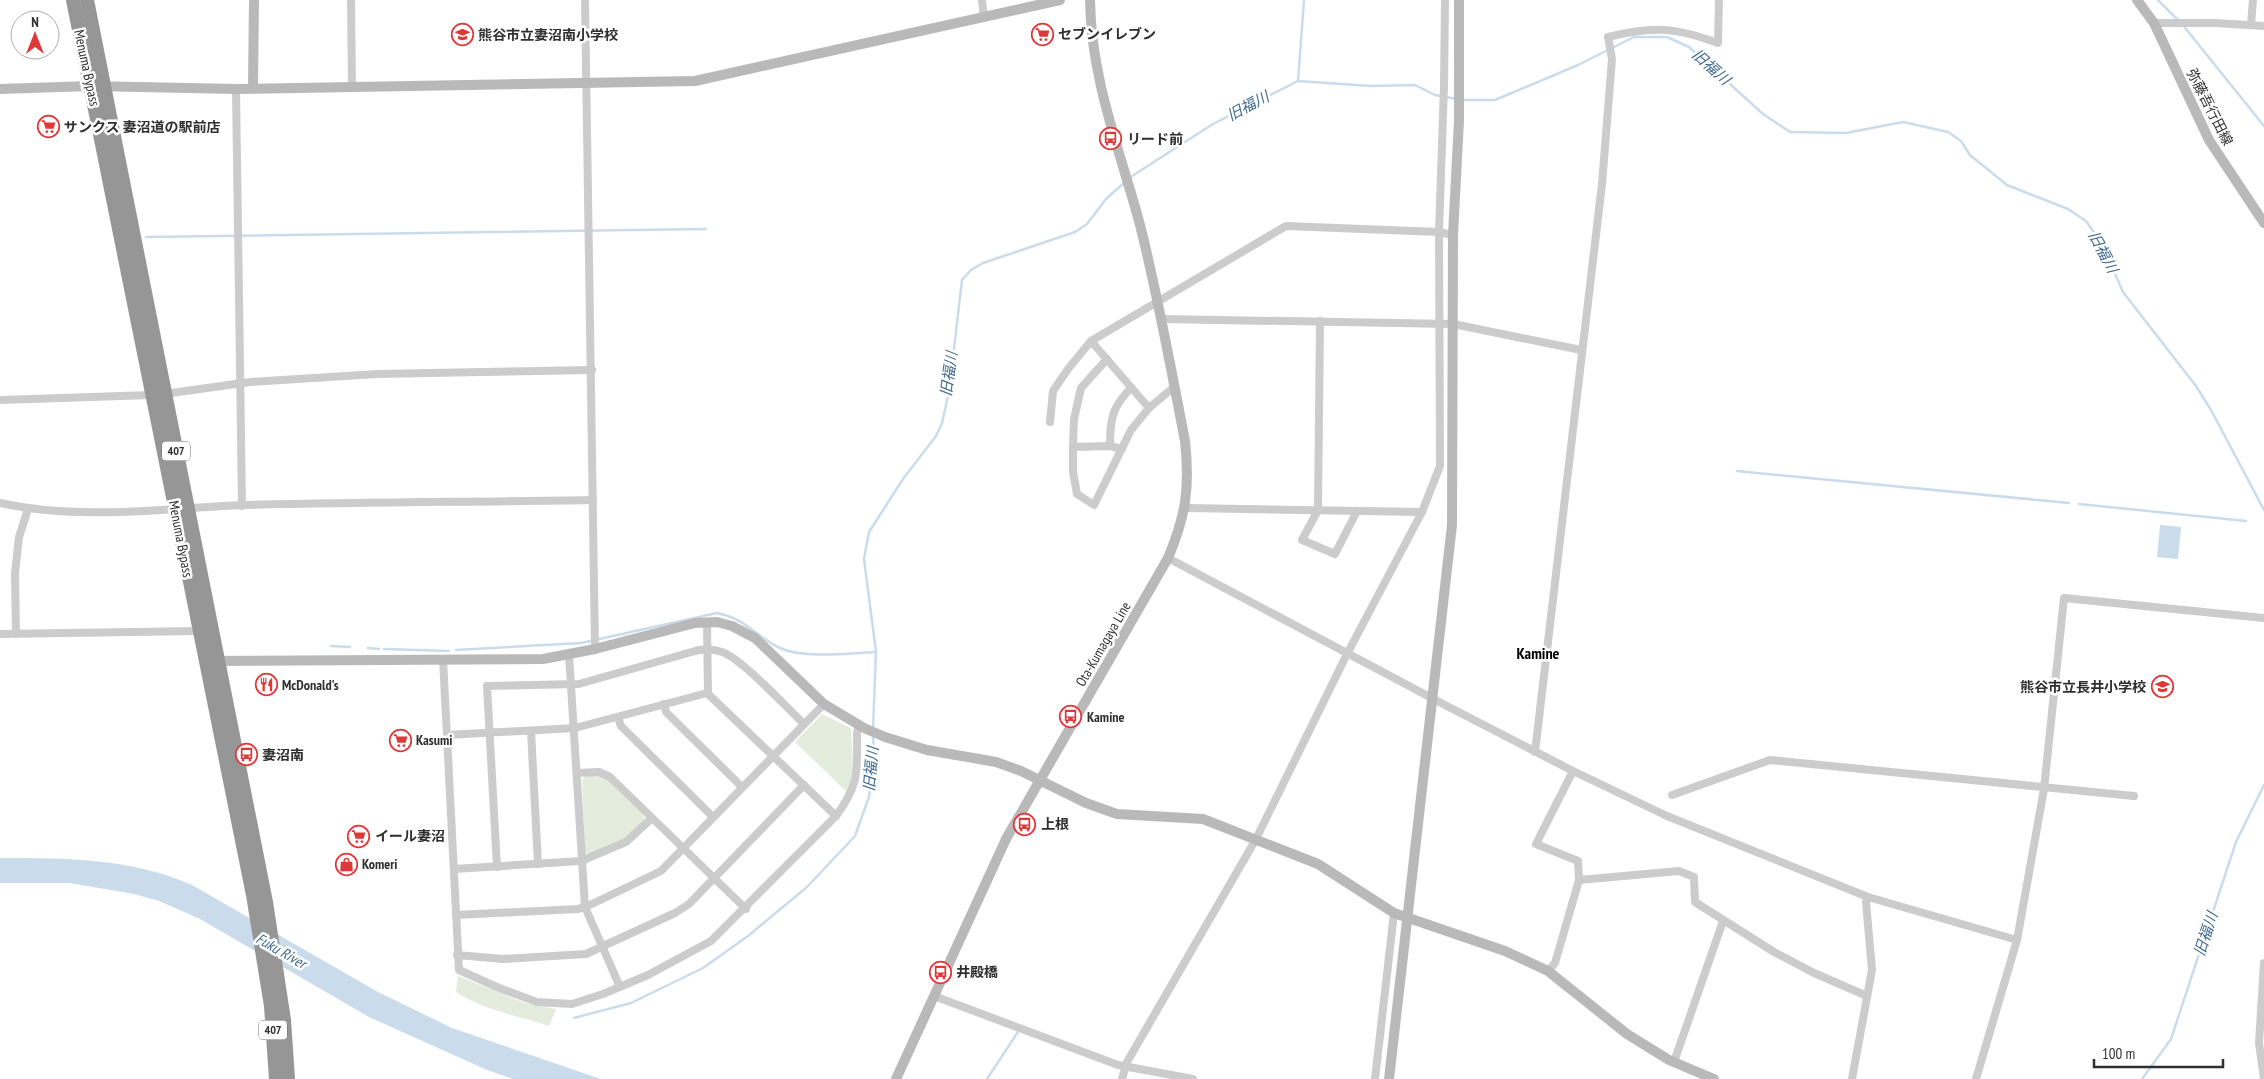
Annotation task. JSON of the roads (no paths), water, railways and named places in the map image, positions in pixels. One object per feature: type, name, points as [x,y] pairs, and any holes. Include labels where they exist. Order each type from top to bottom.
[{"type":"highway","name":"Menuma Bypass","points":[[73,0],[266,902],[273,985],[276,1079]]},
{"type":"highway","name":"Menuma Bypass","points":[[87,0],[106,86],[158,395]]},
{"type":"highway","name":"Menuma Bypass","points":[[181,509],[199,631],[213,661],[253,895],[273,985],[288,1079]]},
{"type":"street","points":[[253,88],[254,0]]},
{"type":"street","points":[[350,0],[352,86]]},
{"type":"street","points":[[585,0],[595,649]]},
{"type":"street","points":[[982,0],[984,18]]},
{"type":"street","points":[[0,89],[90,86],[253,88],[695,81],[1060,0]]},
{"type":"street","name":"Ota-Kumagaya Line","points":[[896,1079],[1006,840],[1168,558],[1186,508],[1188,472],[1174,387],[1140,225],[1100,91],[1093,49],[1090,0]]},
{"type":"street","points":[[1122,1079],[1125,1067],[1256,839],[1347,654],[1422,512],[1440,466],[1438,324],[1445,0]]},
{"type":"street","points":[[1389,1079],[1452,525],[1453,235],[1459,87],[1459,0]]},
{"type":"street","points":[[1535,752],[1602,184],[1612,59],[1608,37],[1658,28],[1688,32],[1718,43],[1719,0]]},
{"type":"street","name":"弥藤吾行田線","points":[[2137,0],[2154,23],[2209,140],[2264,223]]},
{"type":"street","points":[[2252,24],[2253,0]]},
{"type":"street","points":[[2154,23],[2252,24],[2264,26]]},
{"type":"street","points":[[236,88],[242,506]]},
{"type":"street","points":[[1050,422],[1053,391],[1091,341],[1286,226],[1439,232],[1453,235]]},
{"type":"street","points":[[1161,319],[1453,324],[1581,350]]},
{"type":"street","points":[[1320,321],[1318,510],[1302,540],[1335,554],[1357,511]]},
{"type":"street","points":[[1091,341],[1149,408]]},
{"type":"street","points":[[1107,359],[1081,388],[1074,419],[1073,472],[1077,494],[1094,505],[1131,430],[1149,408],[1174,387]]},
{"type":"street","points":[[0,400],[158,395],[239,383],[377,374],[592,370]]},
{"type":"street","points":[[1110,446],[1110,421],[1120,399],[1131,388]]},
{"type":"street","points":[[1073,446],[1110,446],[1122,449]]},
{"type":"street","points":[[0,503],[28,509],[79,514],[242,506],[592,500]]},
{"type":"street","points":[[1186,508],[1422,512]]},
{"type":"street","points":[[16,634],[15,573],[19,537],[28,509]]},
{"type":"street","points":[[1168,558],[1432,699],[1573,771],[1667,816],[1868,897],[2017,940]]},
{"type":"street","points":[[1976,1079],[2017,940],[2044,789],[2064,598],[2264,618]]},
{"type":"street","points":[[707,622],[708,694]]},
{"type":"street","points":[[213,661],[543,659],[595,649],[661,630],[707,622],[732,626],[756,638],[824,704],[861,726],[885,737],[927,750],[996,762],[1086,802],[1118,814],[1203,819],[1318,864],[1394,913],[1505,951],[1548,971],[1627,1034],[1674,1062],[1714,1079]]},
{"type":"street","points":[[0,634],[199,631]]},
{"type":"street","points":[[497,867],[487,686],[572,685],[707,650],[723,652],[739,662],[804,724]]},
{"type":"street","points":[[569,655],[585,907],[601,948],[620,987]]},
{"type":"street","points":[[443,659],[457,955],[461,972],[537,1002],[572,1004],[620,987],[696,952],[711,942],[746,909],[836,816],[849,800],[855,786],[861,726]]},
{"type":"street","points":[[447,735],[574,728],[618,718],[702,693],[708,694],[836,816]]},
{"type":"street","points":[[664,704],[666,712],[742,787]]},
{"type":"street","points":[[456,915],[585,907],[654,876],[824,704]]},
{"type":"street","points":[[618,718],[621,726],[713,817]]},
{"type":"street","points":[[531,731],[538,864]]},
{"type":"street","points":[[1672,795],[1770,760],[2044,789],[2134,796]]},
{"type":"street","points":[[1548,971],[1555,963],[1579,880],[1578,861],[1536,844],[1573,771]]},
{"type":"street","points":[[577,773],[603,772],[746,909]]},
{"type":"street","points":[[457,955],[503,959],[578,955],[601,948],[675,913],[689,904],[804,785]]},
{"type":"street","points":[[454,869],[581,861],[633,838],[651,819]]},
{"type":"street","points":[[1579,880],[1678,871],[1694,877],[1695,902],[1795,964],[1867,996]]},
{"type":"street","points":[[1852,1079],[1872,970],[1866,902],[1868,897]]},
{"type":"street","points":[[1375,1079],[1394,913]]},
{"type":"street","points":[[1674,1062],[1723,920]]},
{"type":"street","points":[[2264,963],[2259,1042],[2264,1079]]},
{"type":"street","points":[[934,996],[1125,1067],[1194,1079]]},
{"type":"water","points":[[2160,525],[2181,527],[2178,559],[2157,557]]},
{"type":"water","name":"Fuku River","points":[[0,858],[98,861],[146,869],[169,876],[192,885],[378,992],[452,1028],[601,1079],[513,1079],[487,1070],[369,1017],[200,919],[159,901],[134,894],[69,883],[0,883]]},
{"type":"waterway","points":[[1298,81],[1304,0]]},
{"type":"waterway","points":[[2158,0],[2178,20]]},
{"type":"waterway","points":[[2182,24],[2264,126]]},
{"type":"waterway","name":"旧福川","points":[[1462,100],[1495,100],[1578,65],[1634,37],[1667,37],[1689,47],[1763,114],[1790,132],[1846,133],[1903,122],[1948,132],[1961,141],[1970,155],[2007,185],[2068,209],[2086,221],[2102,244],[2123,292],[2196,386],[2211,410],[2264,510]]},
{"type":"waterway","name":"旧福川","points":[[1129,178],[1213,124],[1298,81],[1371,86],[1415,85],[1435,95],[1457,99]]},
{"type":"waterway","name":"旧福川","points":[[873,729],[876,652],[864,559],[869,532],[903,479],[936,436],[942,423],[949,391],[962,280],[971,270],[983,263],[1075,232],[1087,224],[1106,199],[1125,182]]},
{"type":"waterway","points":[[146,237],[706,229]]},
{"type":"waterway","points":[[1737,471],[2069,503]]},
{"type":"waterway","points":[[2079,504],[2246,521]]},
{"type":"waterway","points":[[456,650],[581,643],[717,613],[736,619],[772,644],[790,651],[814,654],[876,652]]},
{"type":"waterway","points":[[331,646],[350,647]]},
{"type":"waterway","points":[[368,648],[379,649]]},
{"type":"waterway","points":[[384,649],[449,651]]},
{"type":"waterway","name":"旧福川","points":[[574,1018],[631,1003],[703,968],[748,936],[807,887],[855,836],[869,797],[874,756],[873,734]]},
{"type":"waterway","name":"旧福川","points":[[2142,1079],[2171,1039],[2236,842],[2264,785]]},
{"type":"waterway","points":[[987,1079],[1018,1032]]},
{"type":"place","name":"セブンイレブン","points":[[1042,34]]},
{"type":"place","name":"熊谷市立妻沼南小学校","points":[[462,35]]},
{"type":"place","name":"サンクス 妻沼道の駅前店","points":[[48,127]]},
{"type":"place","name":"リード前","points":[[1111,139]]},
{"type":"place","name":"McDonald's","points":[[266,685]]},
{"type":"place","name":"熊谷市立長井小学校","points":[[2162,687]]},
{"type":"place","name":"Kamine","points":[[1071,717]]},
{"type":"place","name":"Kasumi","points":[[400,740]]},
{"type":"place","name":"妻沼南","points":[[246,755]]},
{"type":"place","name":"上根","points":[[1025,824]]},
{"type":"place","name":"イール妻沼","points":[[359,836]]},
{"type":"place","name":"Komeri","points":[[346,864]]},
{"type":"place","name":"井殿橋","points":[[940,972]]},
{"type":"district","name":"Kamine","points":[[1538,653]]}]
